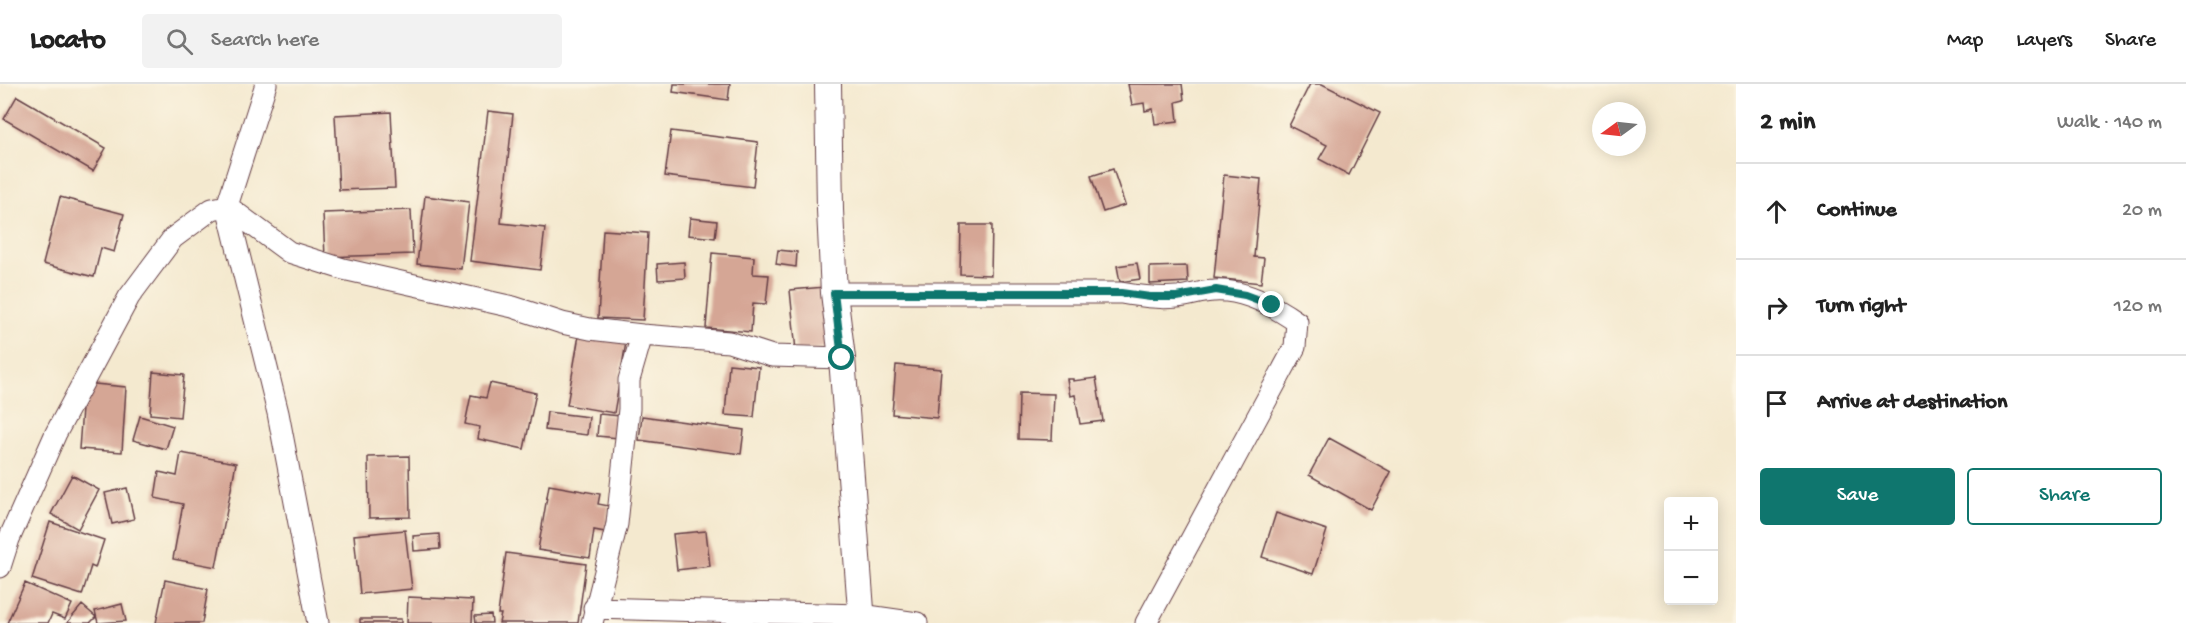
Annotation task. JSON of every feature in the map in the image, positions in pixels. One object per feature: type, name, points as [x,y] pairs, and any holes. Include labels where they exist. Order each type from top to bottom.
[{"type":"street","points":[[266,84],[227,206],[278,414],[318,623]]},
{"type":"street","points":[[828,84],[834,293],[842,358],[862,619]]},
{"type":"street","points":[[227,206],[288,252],[343,268],[513,307],[562,323],[642,335],[729,342],[772,356],[842,358]]},
{"type":"street","points":[[0,567],[9,539],[56,433],[129,297],[173,238],[212,210],[227,206]]},
{"type":"street","points":[[834,293],[1121,293],[1150,297],[1177,297],[1216,290],[1245,295],[1272,305],[1297,322],[1295,347],[1146,623]]},
{"type":"street","points":[[642,335],[629,380],[629,409],[617,524],[593,615],[862,619],[917,623]]},
{"type":"building","points":[[674,84],[730,84],[728,100],[673,92]]},
{"type":"building","points":[[1128,84],[1182,84],[1184,100],[1176,102],[1178,121],[1155,124],[1153,109],[1145,111],[1144,103],[1132,105]]},
{"type":"building","points":[[1310,84],[1322,84],[1380,113],[1349,175],[1319,159],[1327,145],[1289,126]]},
{"type":"building","points":[[17,96],[106,148],[93,171],[4,119]]},
{"type":"building","points":[[488,111],[513,114],[501,223],[545,228],[540,270],[470,261]]},
{"type":"building","points":[[391,112],[395,188],[339,190],[335,115]]},
{"type":"building","points":[[671,131],[758,142],[753,187],[665,176]]},
{"type":"building","points":[[1113,169],[1125,205],[1103,212],[1091,176]]},
{"type":"building","points":[[1224,175],[1261,179],[1254,257],[1264,258],[1261,283],[1214,278]]},
{"type":"building","points":[[425,196],[469,202],[461,269],[417,264]]},
{"type":"building","points":[[60,197],[124,214],[114,252],[101,248],[94,277],[43,264]]},
{"type":"building","points":[[411,210],[413,254],[325,257],[323,213]]},
{"type":"building","points":[[690,218],[717,221],[715,238],[688,235]]},
{"type":"building","points":[[961,225],[992,225],[991,275],[960,274]]},
{"type":"building","points":[[603,230],[648,233],[643,320],[598,318]]},
{"type":"building","points":[[778,250],[797,252],[796,267],[776,264]]},
{"type":"building","points":[[712,253],[754,257],[753,274],[769,275],[766,304],[753,303],[751,332],[706,328]]},
{"type":"building","points":[[684,262],[685,278],[658,280],[657,264]]},
{"type":"building","points":[[1137,263],[1140,279],[1120,282],[1117,266]]},
{"type":"building","points":[[1187,266],[1188,282],[1150,284],[1150,267]]},
{"type":"building","points":[[825,287],[832,347],[796,351],[790,290]]},
{"type":"building","points":[[579,335],[626,342],[614,413],[567,405]]},
{"type":"building","points":[[729,364],[759,367],[754,417],[725,415]]},
{"type":"building","points":[[896,365],[941,369],[937,418],[892,414]]},
{"type":"building","points":[[153,372],[184,375],[180,417],[150,414]]},
{"type":"building","points":[[1096,378],[1103,421],[1080,424],[1075,395],[1070,396],[1067,379],[1073,379],[1073,381]]},
{"type":"building","points":[[84,383],[126,387],[122,452],[79,449]]},
{"type":"building","points":[[490,383],[536,393],[524,449],[478,439],[480,427],[465,424],[471,395],[486,398]]},
{"type":"building","points":[[1019,393],[1054,394],[1052,440],[1018,439]]},
{"type":"building","points":[[547,412],[589,417],[587,435],[545,430]]},
{"type":"building","points":[[599,414],[621,416],[619,438],[597,436]]},
{"type":"building","points":[[140,416],[173,426],[166,449],[133,440]]},
{"type":"building","points":[[642,416],[744,430],[741,454],[639,440]]},
{"type":"building","points":[[1329,438],[1391,472],[1371,510],[1309,475]]},
{"type":"building","points":[[181,453],[236,463],[216,567],[173,559],[183,504],[155,498],[159,472],[177,476]]},
{"type":"building","points":[[409,456],[410,517],[369,518],[368,457]]},
{"type":"building","points":[[72,475],[99,490],[78,529],[51,514]]},
{"type":"building","points":[[549,485],[600,494],[598,504],[609,506],[605,532],[594,530],[590,558],[538,550]]},
{"type":"building","points":[[127,488],[134,519],[112,524],[105,493]]},
{"type":"building","points":[[1276,513],[1327,530],[1313,574],[1262,557]]},
{"type":"building","points":[[50,522],[104,540],[95,568],[91,566],[82,595],[32,579]]},
{"type":"building","points":[[405,530],[412,589],[360,594],[354,535]]},
{"type":"building","points":[[706,531],[710,566],[677,570],[673,534]]},
{"type":"building","points":[[439,534],[440,549],[414,551],[413,536]]},
{"type":"building","points":[[506,553],[586,564],[578,623],[499,623],[501,614],[498,614]]},
{"type":"building","points":[[165,580],[208,589],[202,623],[156,623]]},
{"type":"building","points":[[25,583],[72,604],[65,619],[52,614],[48,623],[7,623]]},
{"type":"building","points":[[408,597],[473,600],[472,623],[407,623]]},
{"type":"building","points":[[122,604],[126,621],[98,623],[95,611]]},
{"type":"building","points":[[82,605],[96,617],[90,623],[67,623]]},
{"type":"building","points":[[491,615],[492,623],[476,623],[475,616]]},
{"type":"building","points":[[360,619],[401,619],[401,623],[360,623]]},
{"type":"route","points":[[842,358],[834,293],[1121,293],[1150,297],[1177,297],[1216,290],[1245,295],[1272,305]]}]
